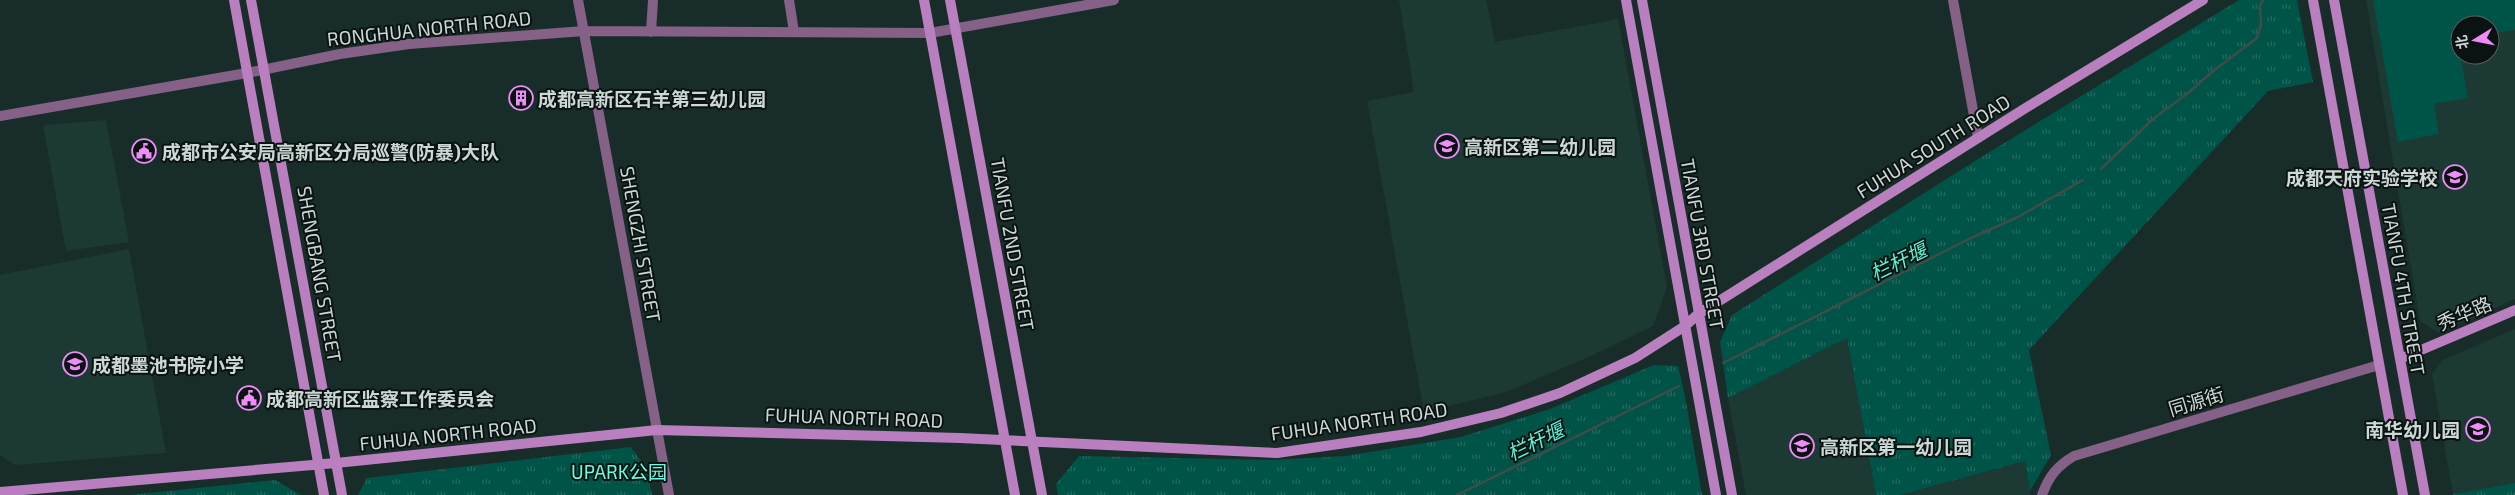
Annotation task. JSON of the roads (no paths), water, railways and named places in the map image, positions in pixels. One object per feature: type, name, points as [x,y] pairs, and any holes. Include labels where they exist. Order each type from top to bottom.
[{"type":"street","name":"SHENGBANG STREET","points":[[234,0],[324,495]]},
{"type":"street","name":"SHENGBANG STREET","points":[[251,0],[342,495]]},
{"type":"street","name":"SHENGZHI STREET","points":[[578,0],[669,495]]},
{"type":"street","points":[[651,32],[653,0]]},
{"type":"street","points":[[789,0],[794,32]]},
{"type":"street","points":[[924,0],[1015,495]]},
{"type":"street","name":"TIANFU 2ND STREET","points":[[950,0],[1042,495]]},
{"type":"street","name":"RONGHUA NORTH ROAD","points":[[0,116],[247,73],[340,54],[410,44],[584,31],[930,33],[1114,0]]},
{"type":"street","name":"TIANFU 3RD STREET","points":[[1626,0],[1716,495]]},
{"type":"street","name":"TIANFU 3RD STREET","points":[[1642,0],[1697,315],[1732,495]]},
{"type":"street","points":[[1953,0],[1978,138]]},
{"type":"street","name":"FUHUA SOUTH ROAD","points":[[1685,326],[1697,315],[1978,138],[2203,0]]},
{"type":"street","name":"TIANFU 4TH STREET","points":[[2312,0],[2403,495]]},
{"type":"street","name":"TIANFU 4TH STREET","points":[[2334,0],[2425,495]]},
{"type":"street","name":"秀华路","points":[[2400,359],[2515,310]]},
{"type":"street","name":"FUHUA NORTH ROAD","points":[[0,492],[336,464],[657,430],[960,438],[1032,443],[1277,452],[1421,432],[1501,413],[1560,392],[1635,358],[1685,326]]},
{"type":"street","name":"同源街","points":[[2042,495],[2057,466],[2074,456],[2379,365]]},
{"type":"waterway","name":"栏杆堰","points":[[2101,169],[2153,119],[2257,38],[2261,24],[2260,5],[2263,0]]},
{"type":"waterway","name":"栏杆堰","points":[[1723,363],[1971,238],[2018,217],[2083,180]]},
{"type":"waterway","name":"栏杆堰","points":[[1457,495],[1679,386]]},
{"type":"place","name":"成都高新区石羊第三幼儿园","points":[[521,98]]},
{"type":"place","name":"高新区第二幼儿园","points":[[1447,146]]},
{"type":"place","name":"成都市公安局高新区分局巡警(防暴)大队","points":[[144,151]]},
{"type":"place","name":"成都天府实验学校","points":[[2455,177]]},
{"type":"place","name":"成都墨池书院小学","points":[[75,364]]},
{"type":"place","name":"成都高新区监察工作委员会","points":[[249,398]]},
{"type":"place","name":"南华幼儿园","points":[[2478,429]]},
{"type":"place","name":"高新区第一幼儿园","points":[[1802,446]]},
{"type":"park label","name":"UPARK公园","points":[[619,471]]}]
